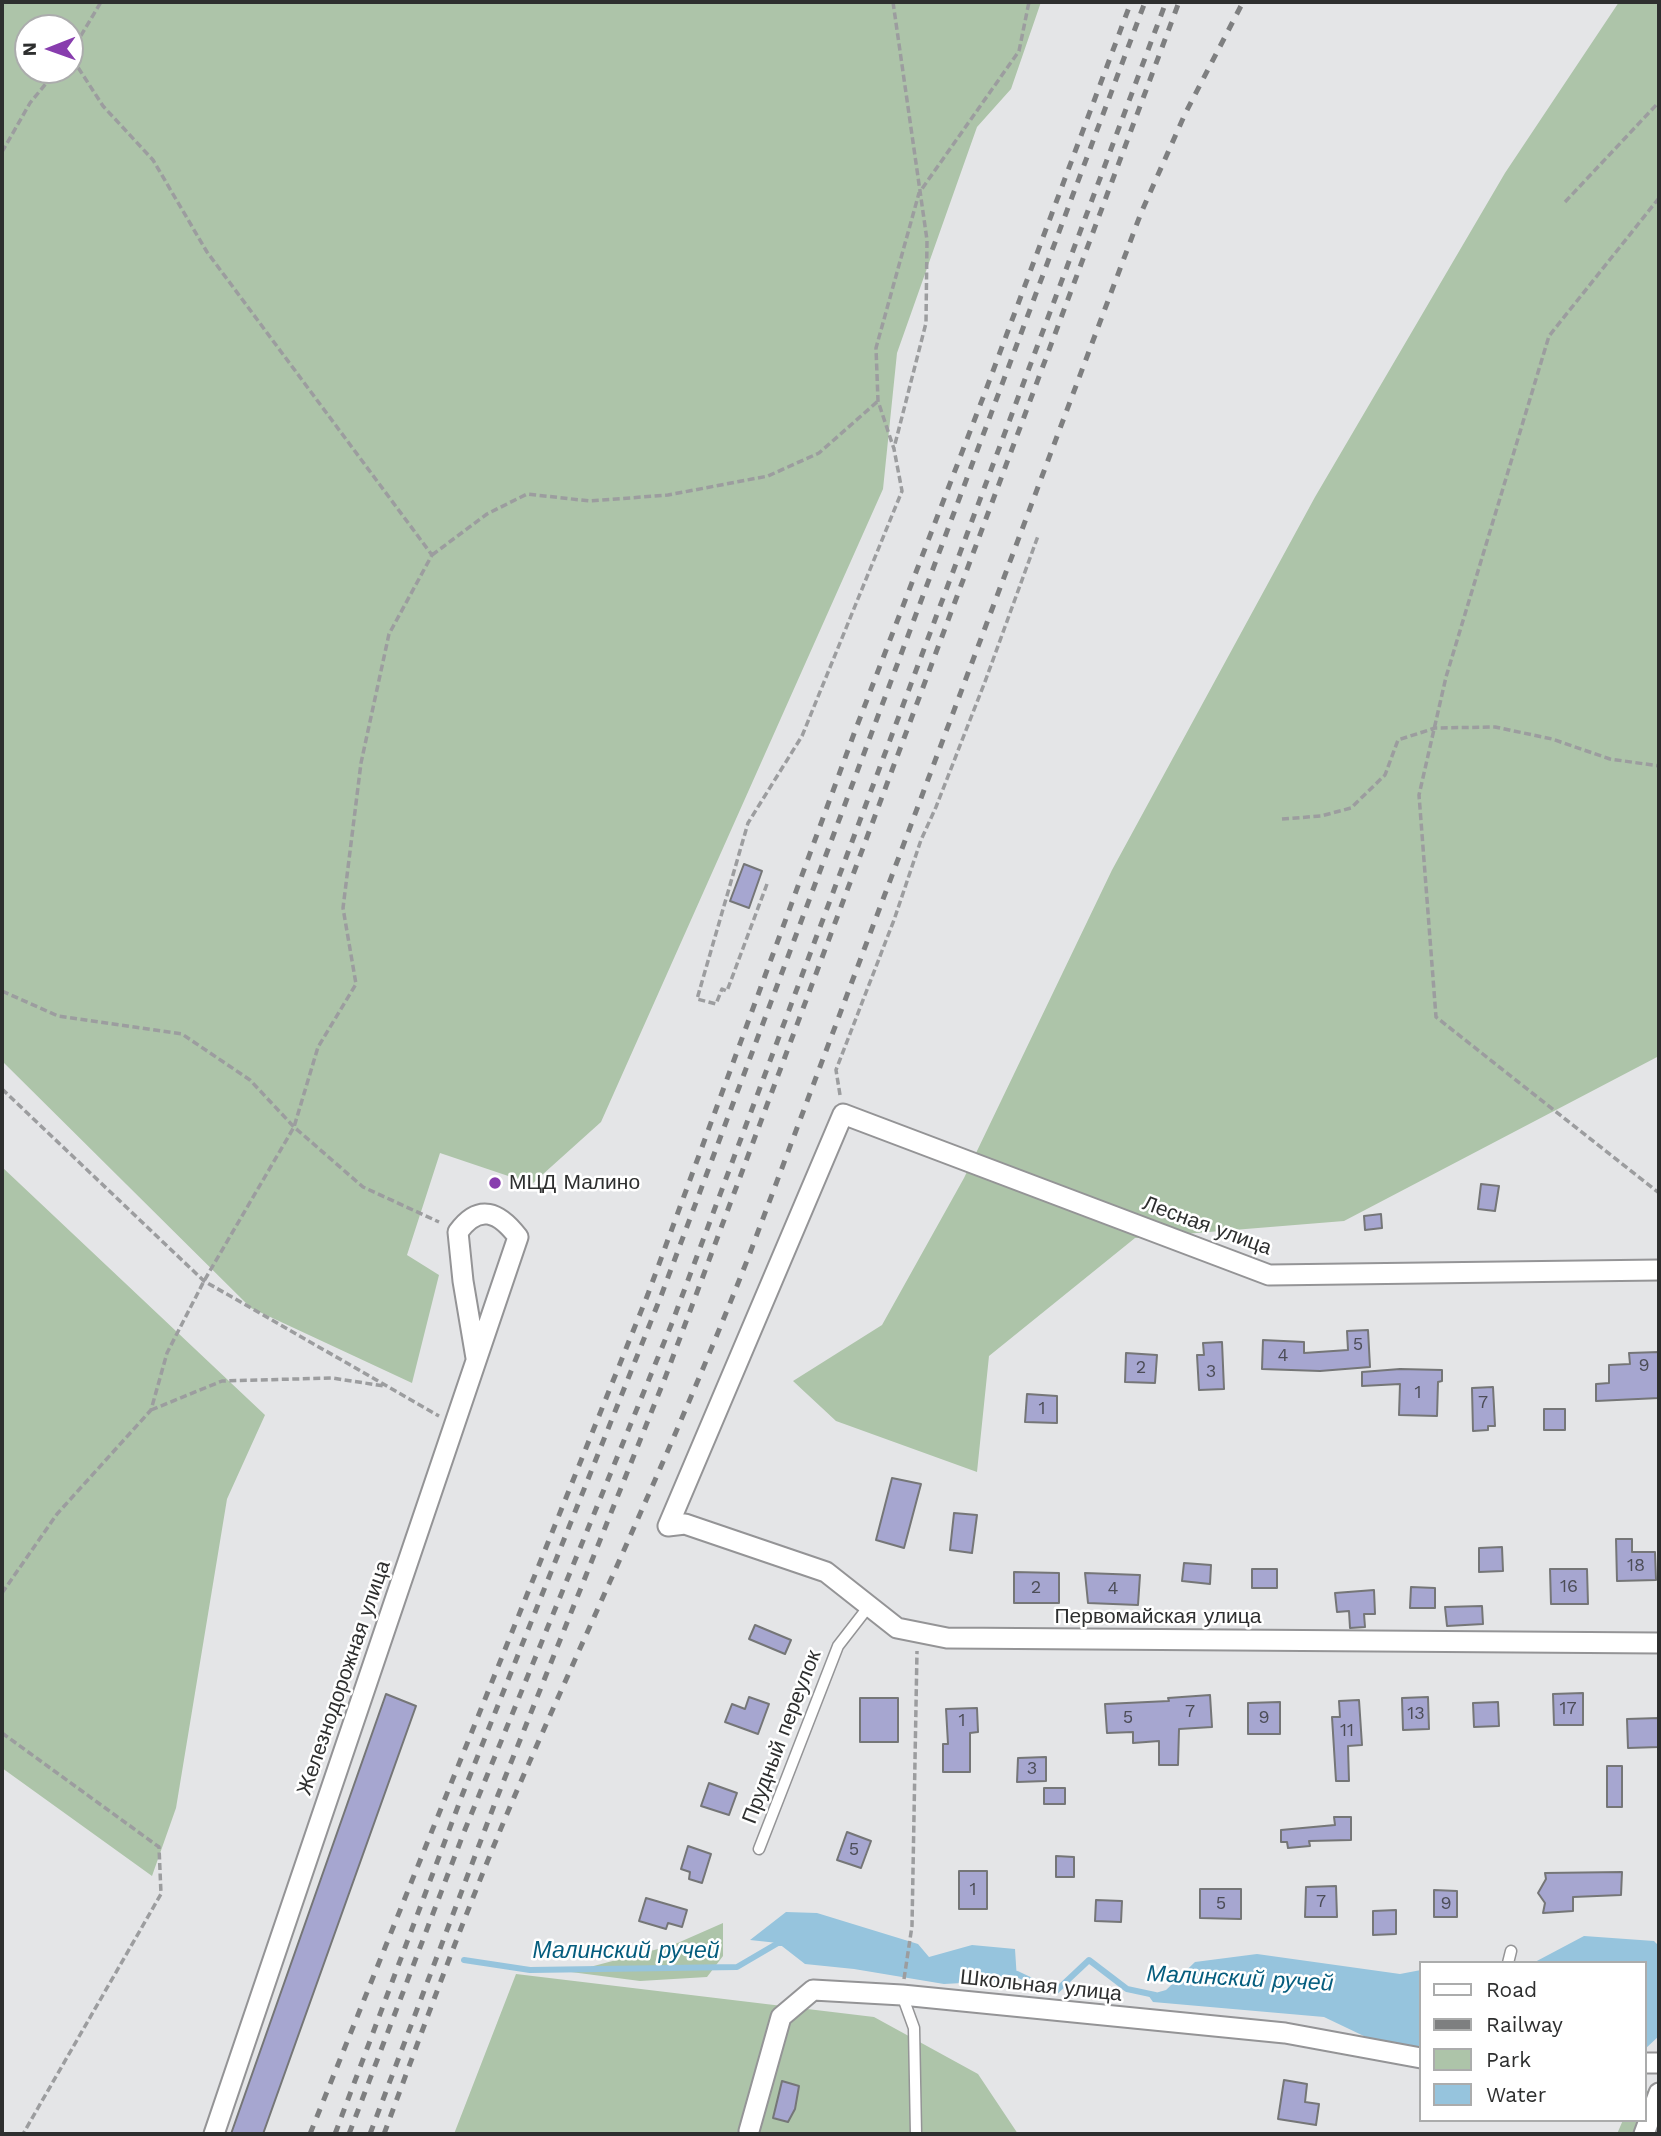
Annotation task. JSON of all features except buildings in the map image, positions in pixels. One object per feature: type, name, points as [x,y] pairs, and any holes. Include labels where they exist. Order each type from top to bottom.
[{"type":"street","name":"Лесная улица","points":[[843,1114],[1269,1275],[1659,1270]]},
{"type":"street","name":"Первомайская улица","points":[[843,1114],[668,1525],[685,1524],[826,1572],[897,1628],[947,1638],[1659,1643]]},
{"type":"street","name":"Железнодорожная улица","points":[[214,2134],[517,1237],[505,1220],[485,1214],[466,1221],[458,1232],[476,1358]]},
{"type":"street","name":"Школьная улица","points":[[749,2131],[781,2017],[813,1990],[902,1995],[1285,2033],[1420,2058]]},
{"type":"street","points":[[1644,2134],[1659,2093]]},
{"type":"lane","name":"Прудный переулок","points":[[760,1849],[838,1646],[869,1606]]},
{"type":"lane","points":[[1508,1961],[1511,1951]]},
{"type":"lane","points":[[902,1995],[914,2028],[916,2134]]},
{"type":"path","points":[[84,31],[101,2]]},
{"type":"path","points":[[893,2],[927,240],[926,323],[894,449]]},
{"type":"path","points":[[767,884],[727,991],[722,989],[716,1004],[697,999],[748,823],[802,736],[902,491],[894,449],[878,401],[876,348],[919,193],[1019,51],[1029,2]]},
{"type":"path","points":[[84,77],[103,106],[153,160],[207,252],[432,555]]},
{"type":"path","points":[[2,152],[30,103],[46,84]]},
{"type":"path","points":[[1565,202],[1659,102]]},
{"type":"path","points":[[1659,198],[1549,336],[1446,677],[1419,795],[1436,1017],[1659,1193]]},
{"type":"path","points":[[151,1410],[167,1353],[204,1281],[294,1127],[318,1047],[356,984],[343,908],[361,763],[389,634],[432,555],[487,514],[527,494],[590,501],[668,495],[768,476],[819,453],[878,401]]},
{"type":"path","points":[[843,1114],[835,1070],[894,920],[921,840],[986,679],[1038,536]]},
{"type":"path","points":[[1282,819],[1321,816],[1351,808],[1385,775],[1398,740],[1434,728],[1495,727],[1552,739],[1610,759],[1659,766]]},
{"type":"path","points":[[2,990],[58,1016],[183,1034],[250,1080],[294,1127],[363,1187],[439,1222]]},
{"type":"path","points":[[2,1089],[204,1281],[453,1424]]},
{"type":"path","points":[[2,1593],[57,1514],[151,1410],[222,1381],[332,1378],[387,1386]]},
{"type":"path","points":[[902,1995],[912,1927],[917,1632]]},
{"type":"path","points":[[2,1734],[159,1847],[161,1894],[23,2134]]},
{"type":"green space","points":[[2,2],[1041,2],[1011,89],[977,127],[897,353],[883,489],[601,1122],[532,1184],[440,1153],[407,1255],[439,1275],[412,1383],[251,1308],[2,1061]]},
{"type":"green space","points":[[1619,2],[1659,2],[1659,1056],[1344,1221],[1135,1238],[989,1356],[977,1472],[836,1421],[793,1381],[882,1325],[964,1178],[1112,870],[1315,497],[1505,173]]},
{"type":"green space","points":[[2,1167],[265,1415],[227,1499],[176,1808],[152,1876],[2,1768]]},
{"type":"green space","points":[[723,1923],[723,1956],[707,1977],[640,1981],[571,1972],[673,1945]]},
{"type":"green space","points":[[516,1974],[874,2017],[978,2074],[1018,2134],[454,2134]]},
{"type":"green space","points":[[1647,2091],[1659,2095],[1659,2134],[1617,2134],[1622,2122],[1647,2122]]},
{"type":"water","points":[[786,1912],[817,1913],[918,1944],[929,1957],[972,1945],[1015,1949],[1017,1980],[944,1984],[805,1964],[778,1943],[750,1940]]},
{"type":"water","points":[[1584,1936],[1654,1941],[1659,1946],[1659,2036],[1647,2047],[1647,1961],[1537,1961]]},
{"type":"water","points":[[1257,1954],[1400,1974],[1420,1970],[1420,2052],[1368,2038],[1324,2017],[1153,2002],[1148,1995],[1166,1990],[1195,1962]]},
{"type":"waterway","name":"Малинский ручей","points":[[464,1960],[530,1970],[737,1967],[778,1943],[784,1943]]},
{"type":"waterway","name":"Малинский ручей","points":[[1010,1973],[1055,1992],[1089,1960],[1127,1989],[1155,1995]]},
{"type":"railway","points":[[310,2134],[648,1294],[855,731],[1131,2]]},
{"type":"railway","points":[[335,2134],[463,1793],[661,1296],[1145,2]]},
{"type":"railway","points":[[349,2134],[464,1832],[672,1323],[1166,2]]},
{"type":"railway","points":[[370,2134],[498,1795],[665,1378],[1179,2]]},
{"type":"railway","points":[[384,2134],[500,1831],[666,1455],[750,1253],[1141,213],[1185,114],[1243,2]]},
{"type":"place","name":"МЦД Малино","points":[[495,1183]]}]
